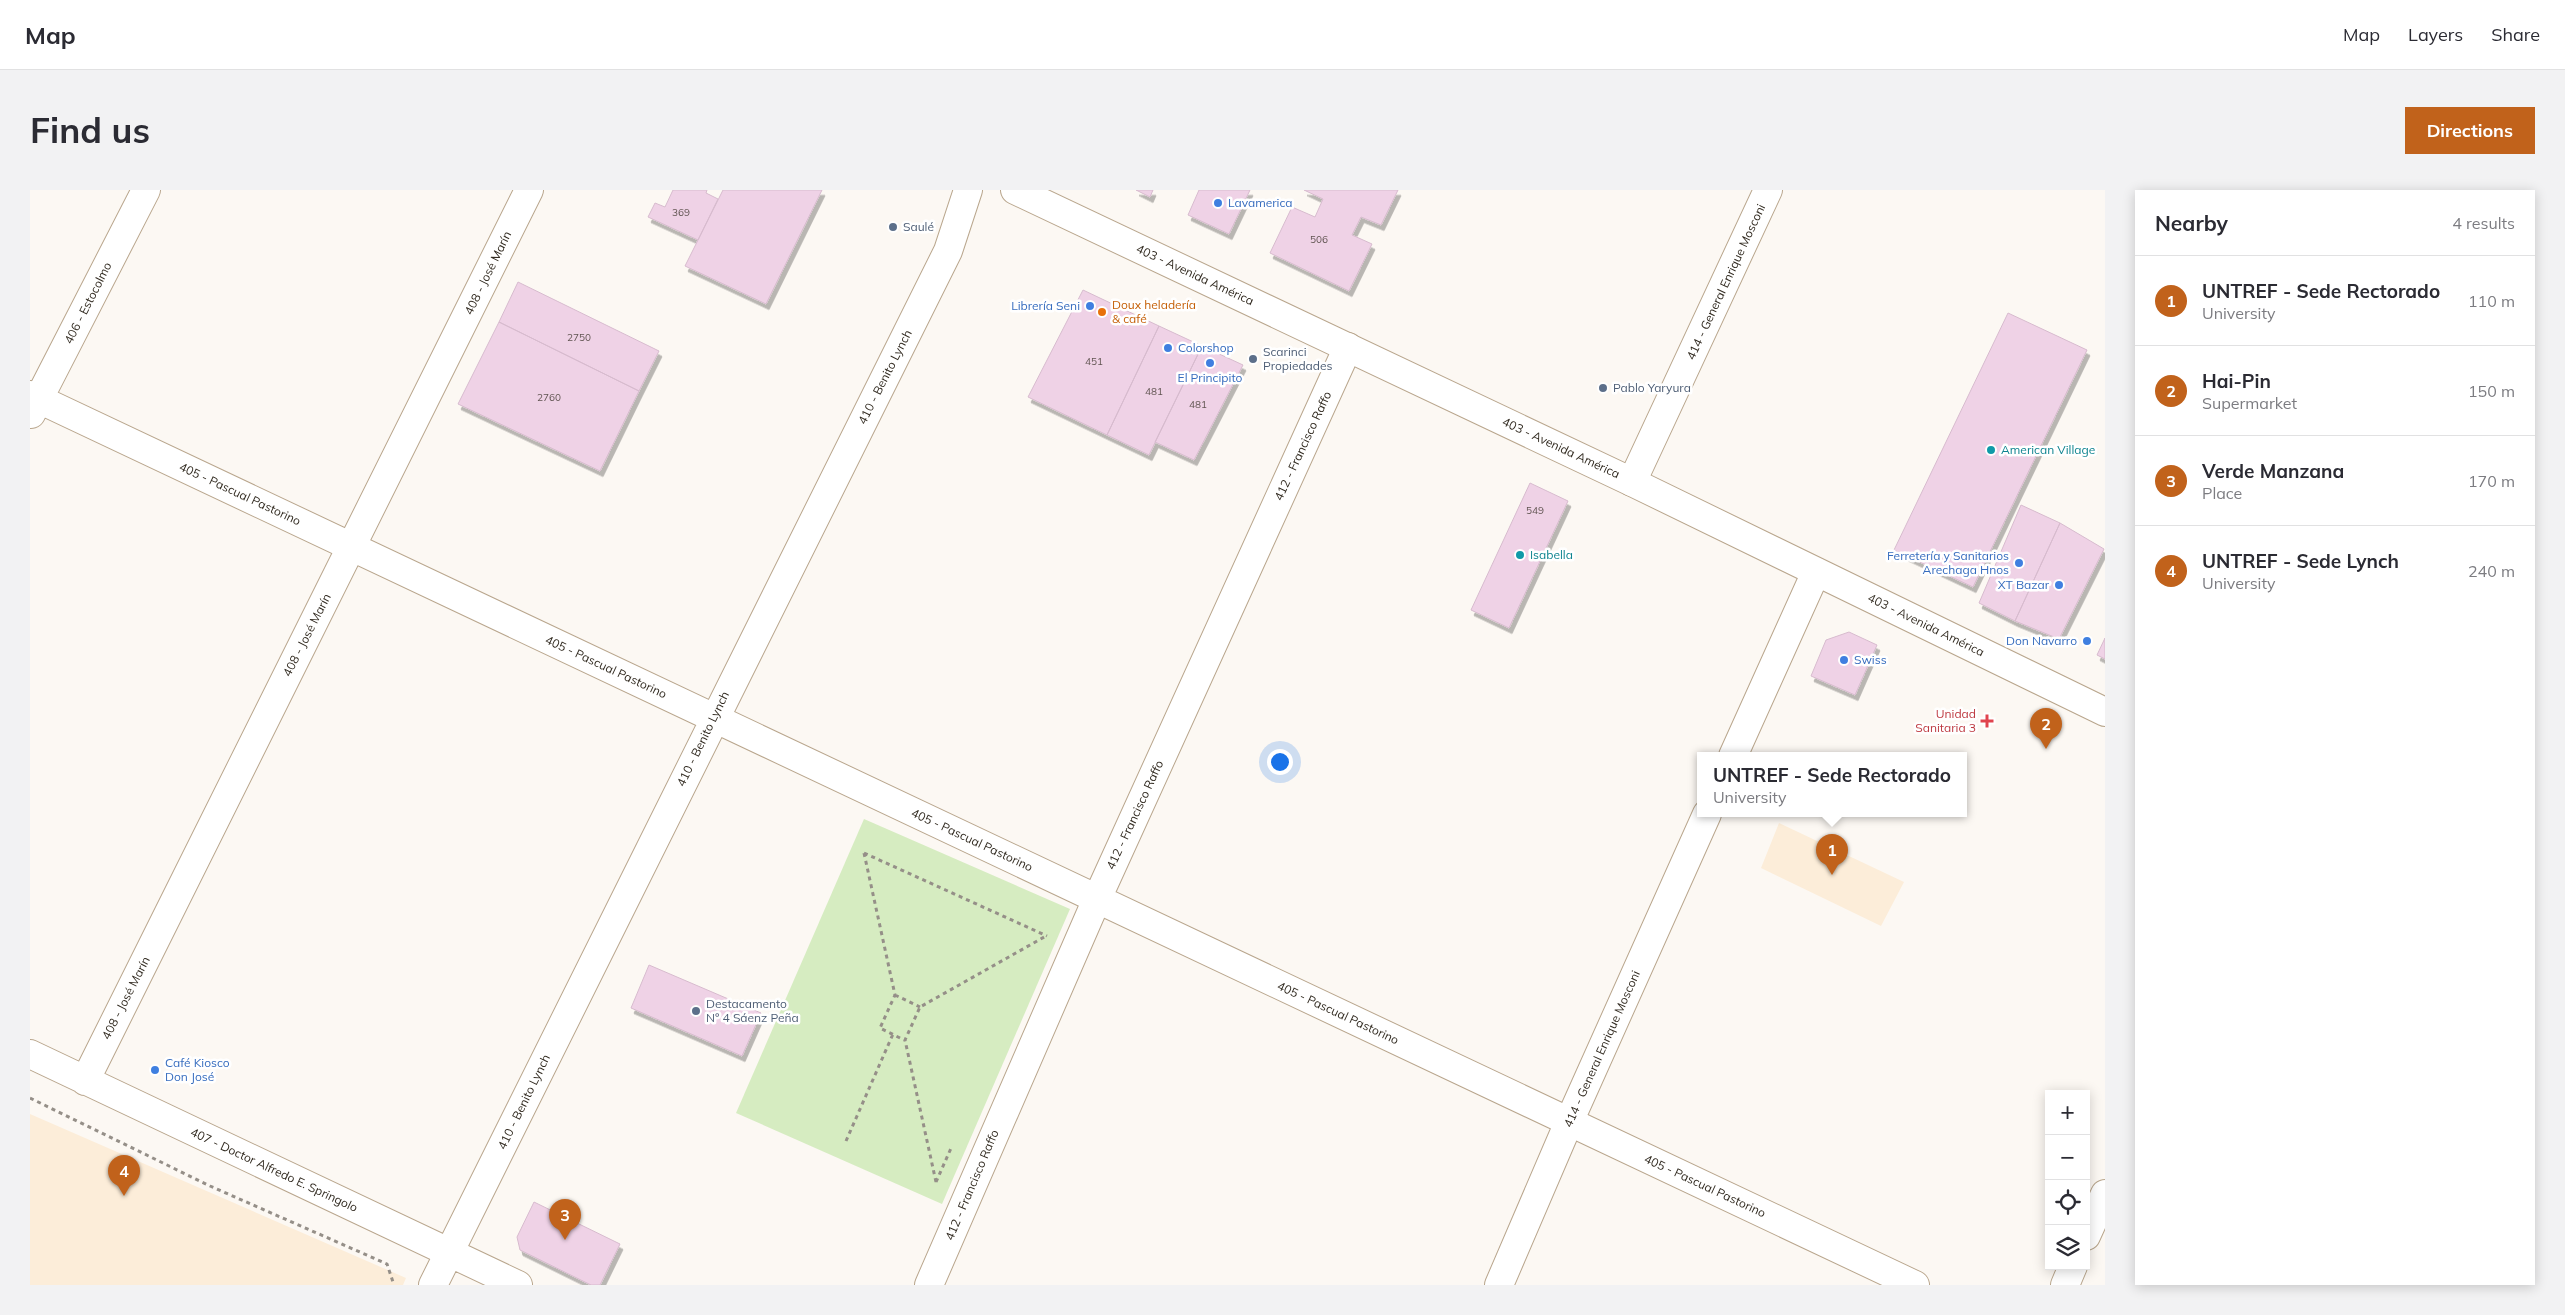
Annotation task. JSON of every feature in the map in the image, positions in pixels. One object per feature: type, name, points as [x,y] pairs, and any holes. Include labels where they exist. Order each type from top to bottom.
[{"type":"street","name":"406 - Estocolmo","points":[[33,403],[146,190]]},
{"type":"street","name":"408 - José Marín","points":[[85,1080],[529,190]]},
{"type":"street","name":"410 - Benito Lynch","points":[[433,1285],[948,251],[968,190]]},
{"type":"street","name":"403 - Avenida América","points":[[1015,190],[1632,482],[2105,712]]},
{"type":"street","name":"414 - General Enrique Mosconi","points":[[1632,482],[1768,190]]},
{"type":"street","name":"412 - Francisco Raffo","points":[[929,1285],[1097,899],[1348,348]]},
{"type":"street","name":"405 - Pascual Pastorino","points":[[33,403],[352,547],[1915,1285]]},
{"type":"street","points":[[1735,752],[1816,572]]},
{"type":"street","name":"414 - General Enrique Mosconi","points":[[1499,1285],[1569,1122],[1706,817]]},
{"type":"street","name":"407 - Doctor Alfredo E. Springolo","points":[[30,1054],[518,1285]]},
{"type":"street","points":[[2090,1227],[2105,1194]]},
{"type":"street","points":[[2065,1285],[2071,1270]]},
{"type":"path","points":[[904,1040],[880,1028],[895,995],[864,853],[1047,936],[920,1006],[904,1040],[936,1182]]},
{"type":"path","points":[[895,995],[920,1006]]},
{"type":"path","points":[[846,1141],[893,1034]]},
{"type":"path","points":[[30,1098],[210,1186],[387,1264],[394,1285]]},
{"type":"shaded area","points":[[1779,823],[1904,882],[1881,926],[1761,868]]},
{"type":"shaded area","points":[[30,1114],[406,1278],[403,1285],[30,1285]]},
{"type":"green space","points":[[864,819],[1070,909],[942,1204],[736,1113]]},
{"type":"building","points":[[673,190],[707,190],[706,193],[718,199],[698,240],[648,217],[655,203],[665,207]]},
{"type":"building","points":[[723,190],[822,190],[766,304],[685,266]]},
{"type":"building","points":[[1136,190],[1153,190],[1150,197]]},
{"type":"building","name":"Lavamerica","points":[[1199,190],[1250,190],[1229,234],[1188,215]]},
{"type":"building","points":[[1304,190],[1398,190],[1381,225],[1361,217],[1352,235],[1372,244],[1349,291],[1270,253],[1292,207],[1315,217],[1323,199]]},
{"type":"building","points":[[518,282],[659,351],[639,391],[499,322]]},
{"type":"building","points":[[1083,290],[1159,326],[1107,435],[1028,397]]},
{"type":"building","name":"American Village","points":[[2008,313],[2087,350],[1973,587],[1894,550]]},
{"type":"building","points":[[499,322],[639,391],[600,471],[458,404]]},
{"type":"building","points":[[1159,326],[1202,346],[1149,455],[1107,435]]},
{"type":"building","points":[[1202,346],[1243,365],[1194,460],[1155,442]]},
{"type":"building","name":"Isabella","points":[[1530,483],[1568,501],[1509,628],[1471,610]]},
{"type":"building","name":"Ferretería y Sanitarios Arechaga Hnos","points":[[2021,505],[2060,523],[2015,621],[1979,603]]},
{"type":"building","name":"XT Bazar","points":[[2060,523],[2104,549],[2059,639],[2015,621]]},
{"type":"building","name":"Swiss","points":[[1849,632],[1877,645],[1855,695],[1811,676],[1826,640]]},
{"type":"building","points":[[2105,638],[2105,659],[2097,655]]},
{"type":"building","name":"Destacamento N° 4 Sáenz Peña","points":[[649,965],[761,1013],[742,1056],[631,1008]]},
{"type":"building","points":[[534,1202],[620,1244],[600,1285],[591,1285],[520,1250],[517,1237]]},
{"type":"place","name":"Lavamerica","points":[[1218,203]]},
{"type":"place","name":"Saulé","points":[[893,227]]},
{"type":"place","name":"Librería Seni","points":[[1090,306]]},
{"type":"place","name":"Doux heladería & café","points":[[1102,312]]},
{"type":"place","name":"Colorshop","points":[[1168,348]]},
{"type":"place","name":"Scarinci Propiedades","points":[[1253,359]]},
{"type":"place","name":"El Principito","points":[[1210,363]]},
{"type":"place","name":"Pablo Yaryura","points":[[1603,388]]},
{"type":"place","name":"American Village","points":[[1991,450]]},
{"type":"place","name":"Isabella","points":[[1520,555]]},
{"type":"place","name":"Ferretería y Sanitarios Arechaga Hnos","points":[[2019,563]]},
{"type":"place","name":"XT Bazar","points":[[2059,585]]},
{"type":"place","name":"Don Navarro","points":[[2087,641]]},
{"type":"place","name":"Swiss","points":[[1844,660]]},
{"type":"place","name":"Unidad Sanitaria 3","points":[[1987,721]]},
{"type":"place","name":"Hai-Pin","points":[[2046,749]]},
{"type":"place","name":"UNTREF - Sede Rectorado","points":[[1832,875]]},
{"type":"place","name":"Destacamento N° 4 Sáenz Peña","points":[[696,1011]]},
{"type":"place","name":"Café Kiosco Don José","points":[[155,1070]]},
{"type":"place","name":"UNTREF - Sede Lynch","points":[[124,1196]]},
{"type":"place","name":"Verde Manzana","points":[[565,1240]]}]
